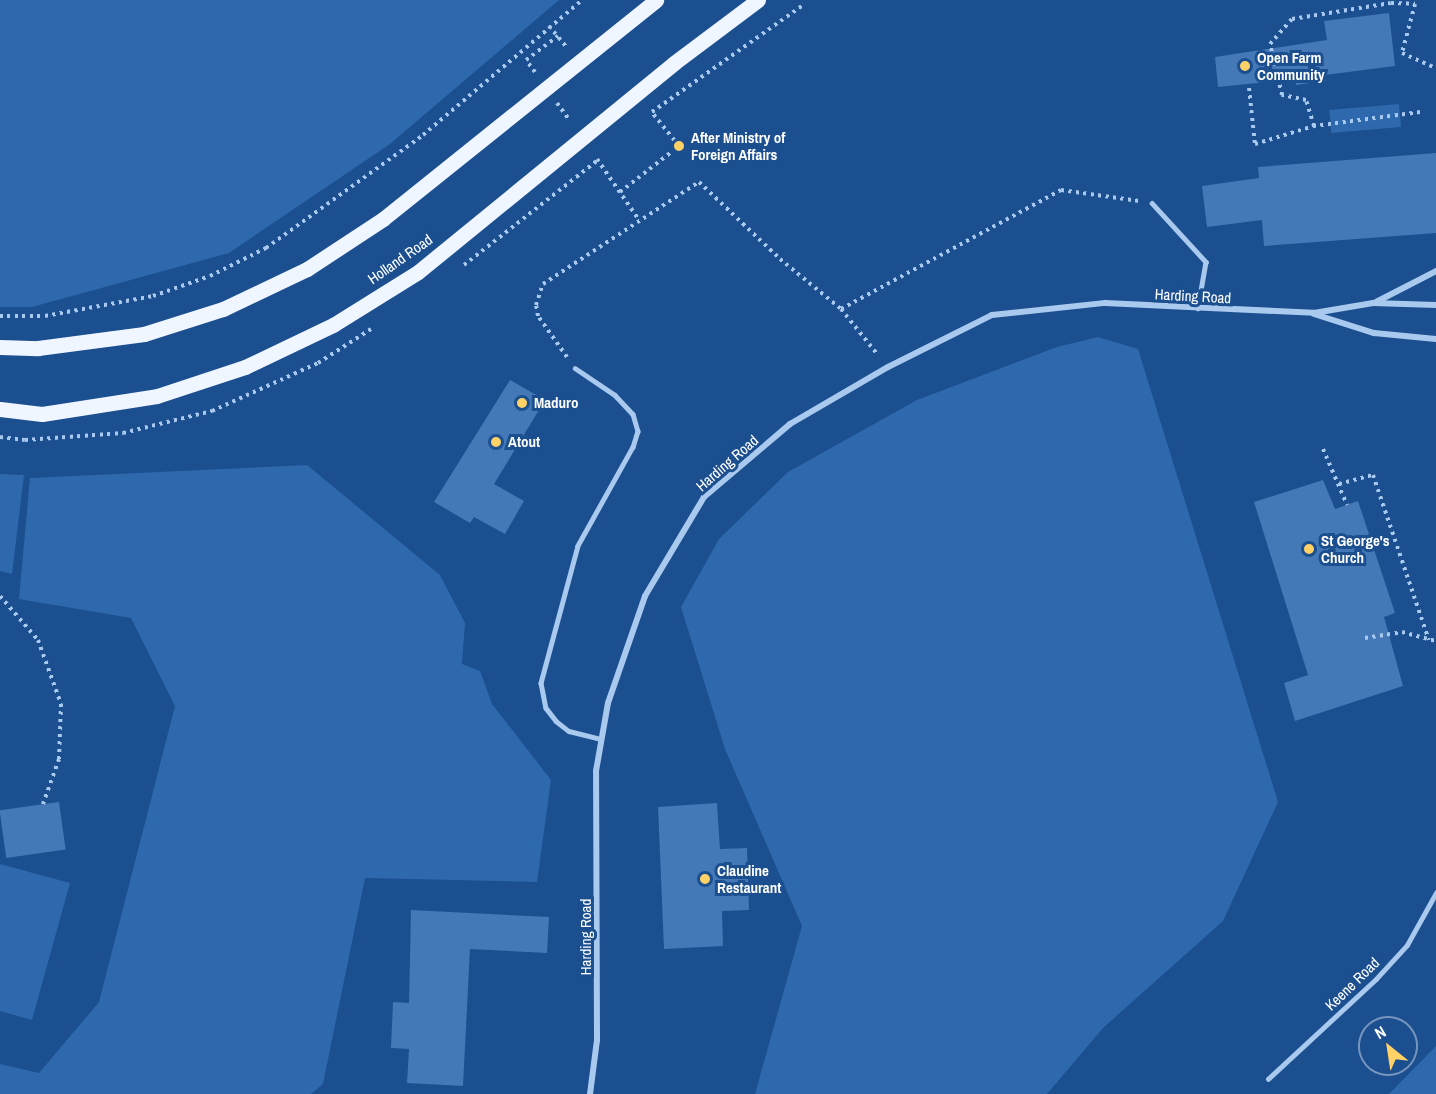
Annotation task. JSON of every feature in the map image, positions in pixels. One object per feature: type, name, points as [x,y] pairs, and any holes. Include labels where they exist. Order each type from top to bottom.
[{"type":"main road","points":[[0,347],[38,348],[144,334],[223,309],[307,269],[383,219],[656,0]]},
{"type":"main road","name":"Holland Road","points":[[0,409],[42,414],[157,396],[245,367],[333,325],[417,272],[636,93],[758,0]]},
{"type":"street","points":[[1373,303],[1436,271]]},
{"type":"street","name":"Harding Road","points":[[590,1094],[597,1040],[596,771],[601,739],[608,704],[645,596],[704,497],[790,424],[888,367],[992,315],[1105,303],[1314,313],[1373,303],[1436,305]]},
{"type":"street","name":"Harding Road","points":[[1314,313],[1374,333],[1436,339]]},
{"type":"lane","points":[[1152,203],[1206,262],[1198,308]]},
{"type":"lane","points":[[575,368],[615,395],[633,414],[638,430],[633,447],[578,546],[541,683],[546,708],[555,721],[569,731],[601,739]]},
{"type":"lane","name":"Keene Road","points":[[1268,1079],[1376,979],[1407,945],[1436,893]]},
{"type":"path","points":[[0,316],[45,316],[153,296],[210,276],[266,248],[423,135],[582,0]]},
{"type":"path","points":[[1314,126],[1306,100],[1282,95],[1270,44],[1292,19],[1391,3],[1415,4],[1402,53],[1436,68]]},
{"type":"path","points":[[652,112],[803,5]]},
{"type":"path","points":[[526,60],[558,36],[549,26]]},
{"type":"path","points":[[1249,88],[1255,144],[1314,126],[1420,112]]},
{"type":"path","points":[[620,192],[679,146],[636,93]]},
{"type":"path","points":[[575,368],[538,316],[536,305],[543,284],[699,182],[780,259],[841,309],[888,367]]},
{"type":"path","points":[[841,309],[1061,190],[1152,203]]},
{"type":"path","points":[[1323,449],[1347,505]]},
{"type":"path","points":[[1338,484],[1373,475],[1430,640]]},
{"type":"path","points":[[0,596],[38,640],[61,704],[58,759],[43,804]]},
{"type":"path","points":[[1365,638],[1402,632],[1436,641]]},
{"type":"shaded area","points":[[0,0],[559,0],[390,144],[229,253],[32,307],[0,307]]},
{"type":"shaded area","points":[[1399,104],[1401,127],[1331,133],[1329,110]]},
{"type":"shaded area","points":[[1098,337],[1138,349],[1278,802],[1223,921],[1103,1028],[1047,1094],[755,1094],[802,926],[725,749],[681,607],[719,539],[788,472],[917,400],[1057,347]]},
{"type":"shaded area","points":[[307,465],[440,575],[465,623],[462,664],[480,671],[492,704],[551,780],[537,882],[365,878],[323,1084],[311,1094],[0,1094],[0,1064],[39,1073],[99,1002],[175,706],[131,618],[19,599],[30,478]]},
{"type":"shaded area","points":[[0,474],[24,475],[12,574],[0,571]]},
{"type":"shaded area","points":[[0,864],[70,883],[32,1020],[0,1011]]},
{"type":"shaded area","points":[[1436,1046],[1436,1094],[1389,1094],[1407,1076],[1418,1076],[1418,1064]]},
{"type":"building","points":[[1389,13],[1395,66],[1325,75],[1326,81],[1296,85],[1295,79],[1218,87],[1215,57],[1327,40],[1324,21]]},
{"type":"building","points":[[1436,153],[1436,233],[1264,246],[1262,220],[1207,227],[1202,186],[1259,178],[1258,167]]},
{"type":"building","name":"Atout","points":[[510,380],[545,400],[494,484],[524,501],[505,534],[474,517],[470,523],[434,502]]},
{"type":"building","points":[[1323,480],[1335,509],[1358,501],[1395,613],[1384,617],[1403,686],[1295,721],[1284,683],[1308,675],[1254,502]]},
{"type":"building","points":[[59,802],[66,850],[6,858],[0,810]]},
{"type":"building","name":"Claudine Restaurant","points":[[717,803],[720,849],[747,848],[749,910],[722,911],[723,946],[664,949],[658,807]]},
{"type":"building","points":[[411,910],[549,917],[547,953],[470,949],[463,1086],[407,1083],[409,1049],[391,1048],[393,1002],[409,1003]]},
{"type":"place","name":"Open Farm Community","points":[[1245,66]]},
{"type":"place","name":"After Ministry of Foreign Affairs","points":[[679,146]]},
{"type":"place","name":"Maduro","points":[[522,403]]},
{"type":"place","name":"Atout","points":[[496,442]]},
{"type":"place","name":"St George's Church","points":[[1309,549]]},
{"type":"place","name":"Claudine Restaurant","points":[[705,879]]}]
